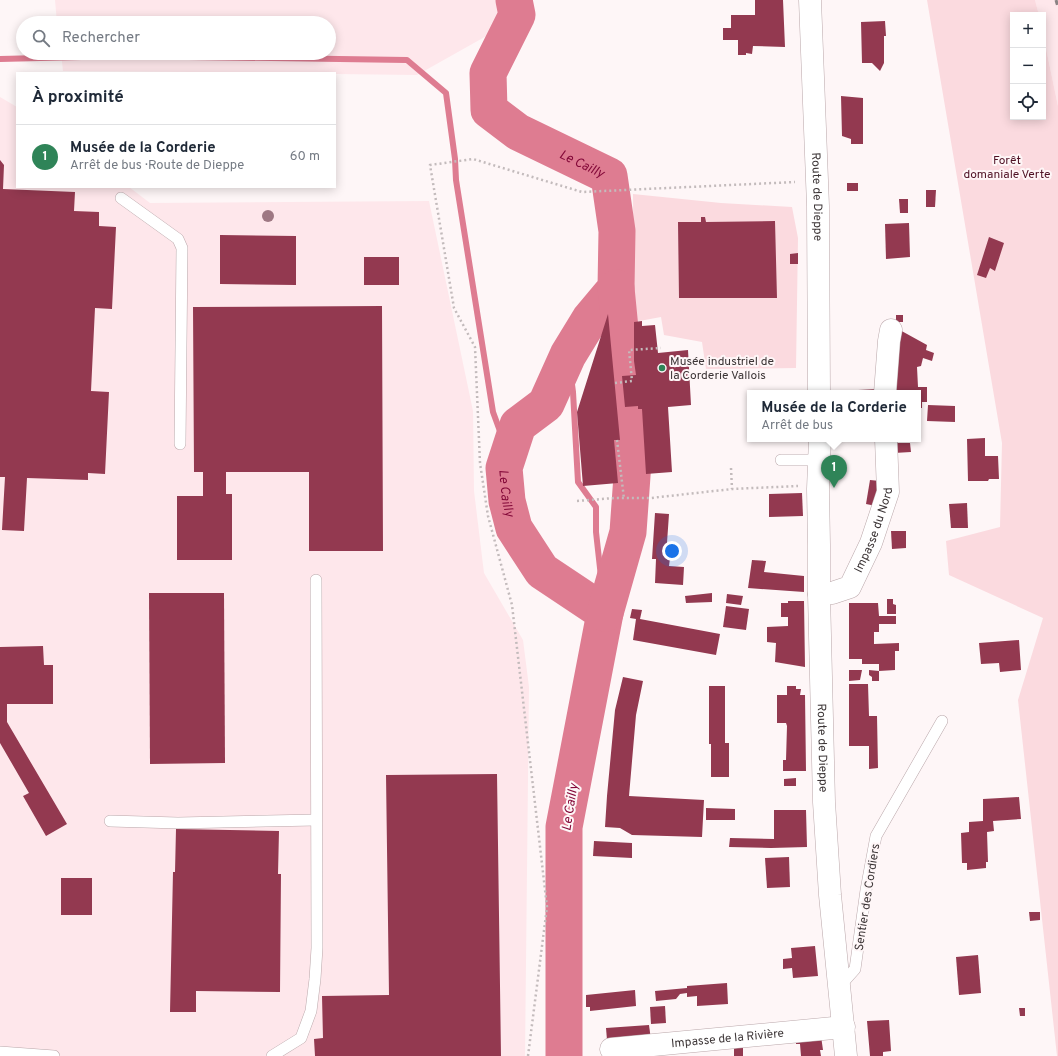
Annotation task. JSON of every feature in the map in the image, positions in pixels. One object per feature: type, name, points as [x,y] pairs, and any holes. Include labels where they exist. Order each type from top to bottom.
[{"type":"main road","name":"Route de Dieppe","points":[[810,0],[817,182],[820,390]]},
{"type":"main road","points":[[885,390],[891,330]]},
{"type":"main road","name":"Route de Dieppe","points":[[820,442],[818,485],[819,594],[824,802],[830,895],[846,1056]]},
{"type":"main road","name":"Impasse du Nord","points":[[819,594],[832,593],[850,587],[871,543],[888,492],[886,442]]},
{"type":"main road","name":"Impasse de la Rivière","points":[[611,1050],[844,1027]]},
{"type":"lane","points":[[121,198],[178,239],[182,248],[180,444]]},
{"type":"lane","points":[[781,460],[820,460]]},
{"type":"lane","points":[[272,1056],[301,1038],[311,1011],[315,979],[317,948],[316,580]]},
{"type":"lane","name":"Sentier des Cordiers","points":[[839,988],[855,969],[866,890],[876,836],[942,721]]},
{"type":"lane","points":[[110,821],[178,823],[316,820]]},
{"type":"lane","points":[[0,1052],[54,1056]]},
{"type":"path","points":[[528,1056],[547,907],[512,605],[488,516],[480,463],[475,347],[454,308],[430,165],[473,159],[582,192],[817,182]]},
{"type":"path","points":[[614,383],[632,381],[629,350],[661,348]]},
{"type":"path","points":[[617,440],[624,499]]},
{"type":"path","points":[[732,468],[732,489]]},
{"type":"path","points":[[576,501],[614,498],[651,498],[732,489],[818,485]]},
{"type":"shaded area","points":[[55,0],[529,0],[531,11],[417,75],[336,74],[336,72],[63,71],[62,60],[336,60],[336,16],[56,16]]},
{"type":"shaded area","points":[[1035,0],[1058,0],[1058,106],[1046,48],[1046,12],[1038,12]]},
{"type":"shaded area","points":[[0,97],[16,106],[16,188],[130,188],[150,203],[429,201],[473,411],[474,491],[484,573],[523,640],[529,687],[525,1056],[0,1056]]},
{"type":"green space","name":"Forêt domaniale Verte","points":[[927,0],[1035,0],[1038,12],[1010,12],[1010,120],[1046,120],[1046,48],[1058,106],[1058,1056],[1018,700],[1043,618],[949,575],[946,541],[1000,527],[1002,443]]},
{"type":"green space","points":[[633,194],[721,203],[792,207],[798,238],[796,368],[706,369],[702,342],[664,335],[661,317],[634,322]]},
{"type":"building","points":[[755,0],[783,0],[785,47],[753,46],[752,54],[746,53],[746,55],[738,55],[738,40],[723,40],[723,28],[731,28],[731,15],[755,15]]},
{"type":"building","points":[[885,21],[886,36],[884,36],[884,63],[880,71],[872,63],[862,63],[861,22]]},
{"type":"building","points":[[841,96],[863,98],[863,144],[851,144],[851,139],[842,136]]},
{"type":"building","points":[[0,160],[4,165],[3,189],[75,192],[74,211],[99,212],[99,226],[116,227],[112,309],[95,308],[91,391],[109,392],[105,474],[88,473],[88,480],[27,478],[24,531],[2,530],[5,477],[0,477]]},
{"type":"building","points":[[847,183],[858,183],[858,191],[847,191]]},
{"type":"building","points":[[926,190],[936,190],[935,207],[926,207]]},
{"type":"building","points":[[899,199],[908,199],[908,213],[900,213]]},
{"type":"building","points":[[701,217],[705,217],[706,222],[775,221],[777,298],[679,298],[678,222],[701,222]]},
{"type":"building","points":[[909,223],[910,257],[886,259],[885,224]]},
{"type":"building","points":[[220,235],[296,236],[296,285],[220,284]]},
{"type":"building","points":[[989,237],[1004,243],[995,271],[990,268],[986,278],[977,275]]},
{"type":"building","points":[[798,253],[798,264],[790,264],[790,254]]},
{"type":"building","points":[[364,257],[399,257],[399,285],[364,285]]},
{"type":"building","points":[[382,306],[383,551],[309,551],[309,472],[226,472],[226,494],[232,494],[232,560],[177,560],[177,496],[203,496],[203,472],[194,472],[193,307]]},
{"type":"building","points":[[608,314],[620,440],[614,440],[618,483],[583,486],[577,412]]},
{"type":"building","points":[[896,315],[903,315],[903,322],[896,322]]},
{"type":"building","name":"Musée industriel de la Corderie Vallois","points":[[642,321],[642,326],[655,325],[658,353],[688,350],[691,405],[668,407],[672,472],[646,474],[642,409],[638,409],[638,406],[625,407],[622,376],[636,375],[634,361],[634,322]]},
{"type":"building","points":[[898,329],[927,345],[926,350],[934,353],[932,361],[923,358],[921,366],[917,367],[918,387],[927,387],[927,402],[922,402],[922,408],[921,390],[893,390]]},
{"type":"building","points":[[879,389],[879,390],[858,390]]},
{"type":"building","points":[[928,405],[955,406],[955,422],[927,421]]},
{"type":"building","points":[[985,438],[985,456],[998,456],[999,479],[989,479],[988,481],[968,481],[967,439]]},
{"type":"building","points":[[893,443],[910,443],[911,452],[894,453]]},
{"type":"building","points":[[870,480],[880,481],[876,506],[866,504]]},
{"type":"building","points":[[802,493],[803,516],[769,517],[769,494]]},
{"type":"building","points":[[967,503],[968,528],[951,528],[949,504]]},
{"type":"building","points":[[655,513],[669,514],[666,557],[670,558],[669,566],[684,567],[683,585],[655,583],[656,559],[652,559]]},
{"type":"building","points":[[891,531],[906,531],[906,548],[892,549]]},
{"type":"building","points":[[752,560],[766,561],[764,572],[804,576],[804,592],[748,588]]},
{"type":"building","points":[[149,593],[224,593],[225,763],[150,764]]},
{"type":"building","points":[[712,593],[712,602],[686,603],[685,596]]},
{"type":"building","points":[[727,594],[743,596],[741,605],[726,603]]},
{"type":"building","points":[[887,599],[893,599],[893,604],[896,605],[896,614],[887,614]]},
{"type":"building","points":[[788,601],[804,601],[805,667],[775,662],[776,643],[767,642],[767,627],[788,626],[788,617],[781,617],[781,603],[788,603]]},
{"type":"building","points":[[849,603],[878,603],[879,616],[896,616],[896,624],[879,624],[879,632],[874,632],[874,644],[899,643],[899,651],[895,651],[895,670],[879,671],[879,664],[862,664],[862,659],[849,659]]},
{"type":"building","points":[[726,606],[749,609],[746,630],[723,627]]},
{"type":"building","points":[[632,609],[642,610],[640,619],[720,634],[716,655],[633,640],[636,619],[630,618]]},
{"type":"building","points":[[1019,640],[1021,670],[1000,672],[999,663],[981,664],[979,643]]},
{"type":"building","points":[[43,646],[44,665],[53,665],[53,704],[7,704],[7,722],[67,824],[46,836],[23,796],[29,793],[0,743],[0,647]]},
{"type":"building","points":[[849,670],[862,670],[860,680],[849,681]]},
{"type":"building","points":[[869,670],[879,671],[879,681],[872,681],[872,677],[869,675]]},
{"type":"building","points":[[623,677],[643,681],[636,715],[629,796],[704,800],[702,837],[632,835],[620,828],[605,827],[615,710]]},
{"type":"building","points":[[849,684],[868,684],[869,716],[877,716],[878,768],[869,769],[869,746],[849,746]]},
{"type":"building","points":[[709,686],[725,686],[725,743],[729,743],[729,777],[711,777],[711,744],[709,744]]},
{"type":"building","points":[[787,686],[796,686],[796,689],[801,689],[800,695],[805,695],[806,771],[783,771],[783,760],[786,760],[787,726],[786,723],[777,723],[777,695],[787,695]]},
{"type":"building","points":[[497,774],[501,1056],[315,1056],[314,1039],[323,1038],[322,996],[389,995],[386,775]]},
{"type":"building","points":[[796,778],[796,786],[784,786],[784,779]]},
{"type":"building","points":[[1019,797],[1021,819],[993,821],[994,831],[987,832],[988,862],[986,862],[986,868],[967,870],[967,863],[962,863],[961,833],[969,832],[969,822],[983,821],[983,799]]},
{"type":"building","points":[[706,808],[735,809],[735,820],[706,820]]},
{"type":"building","points":[[774,810],[806,810],[807,847],[729,847],[730,838],[774,839]]},
{"type":"building","points":[[176,829],[279,831],[278,874],[281,874],[280,992],[196,991],[196,1012],[170,1012],[173,872],[175,872]]},
{"type":"building","points":[[594,841],[632,843],[632,858],[593,856]]},
{"type":"building","points":[[789,857],[790,887],[767,888],[765,858]]},
{"type":"building","points":[[61,878],[92,878],[92,915],[61,915]]},
{"type":"building","points":[[1029,912],[1040,912],[1040,920],[1030,921]]},
{"type":"building","points":[[815,946],[818,976],[793,978],[792,968],[783,969],[783,959],[792,958],[791,948]]},
{"type":"building","points":[[978,955],[981,993],[959,995],[956,957]]},
{"type":"building","points":[[727,983],[728,1004],[697,1006],[697,996],[687,997],[687,993],[680,994],[676,999],[656,1001],[655,991],[687,988],[687,986]]},
{"type":"building","points":[[635,990],[636,1006],[590,1011],[590,1007],[586,1007],[586,995]]},
{"type":"building","points":[[665,1006],[666,1023],[651,1024],[650,1007]]},
{"type":"building","points":[[1019,1008],[1025,1008],[1025,1016],[1020,1016]]},
{"type":"building","points":[[889,1020],[891,1051],[883,1052],[883,1056],[870,1056],[867,1021]]},
{"type":"building","points":[[649,1025],[651,1040],[607,1040],[606,1028]]},
{"type":"building","points":[[821,1036],[823,1050],[820,1050],[821,1056],[801,1056],[800,1044],[796,1044],[796,1038]]},
{"type":"building","points":[[734,1048],[743,1048],[743,1056],[734,1056]]},
{"type":"waterway","name":"Le Cailly","points":[[514,0],[517,15],[488,73],[489,110],[518,132],[609,176],[617,231],[616,288],[590,319],[568,355],[546,404],[518,425],[504,468],[507,501],[514,528],[542,571],[605,613],[564,827],[564,1056]]},
{"type":"waterway","points":[[0,59],[16,59]]},
{"type":"waterway","points":[[336,59],[407,60],[446,93],[455,159],[456,180],[493,412],[508,453]]},
{"type":"waterway","points":[[605,613],[628,532],[633,462],[616,288]]},
{"type":"waterway","points":[[568,355],[573,392],[578,482],[596,507],[596,532],[605,613]]},
{"type":"railway","points":[[1056,0],[1058,7]]},
{"type":"place","name":"Musée industriel de la Corderie Vallois","points":[[662,368]]},
{"type":"place","name":"Musée de la Corderie","points":[[834,488]]}]
